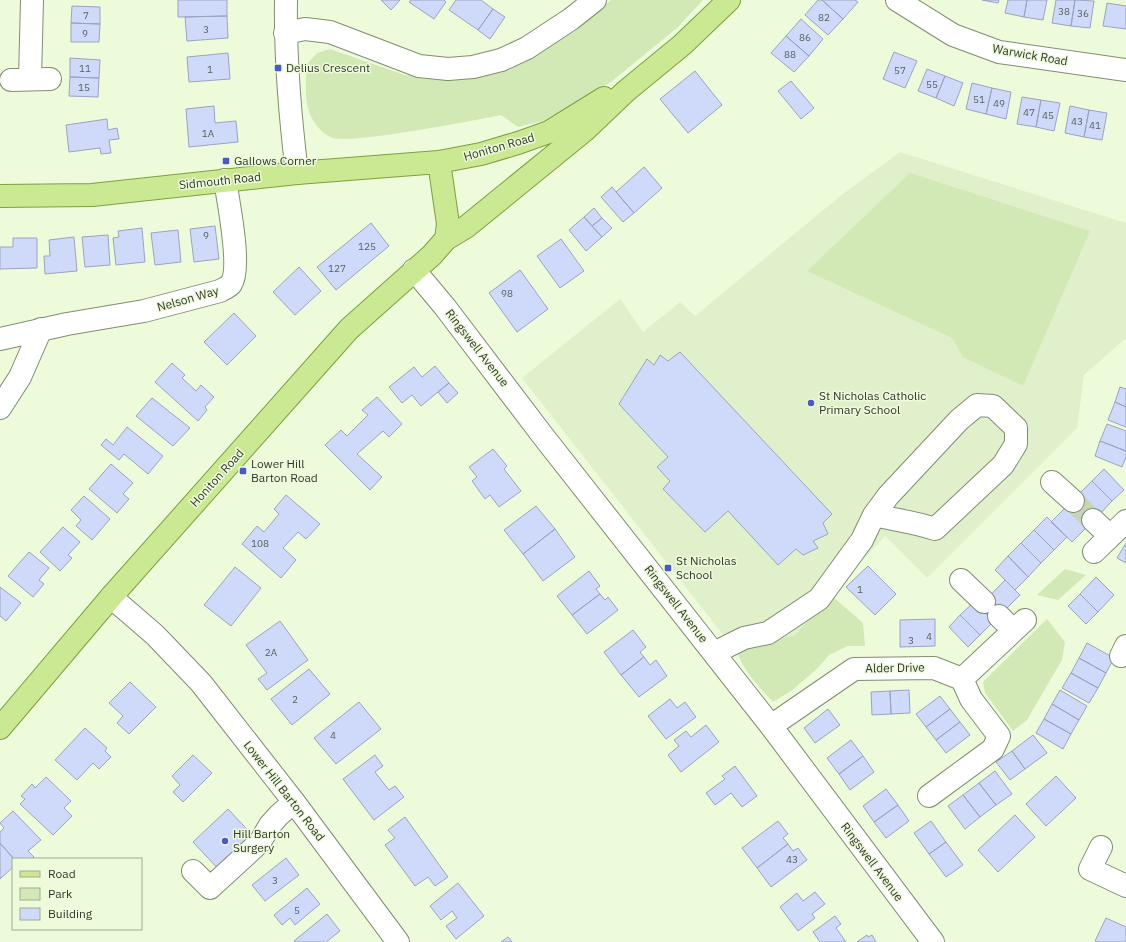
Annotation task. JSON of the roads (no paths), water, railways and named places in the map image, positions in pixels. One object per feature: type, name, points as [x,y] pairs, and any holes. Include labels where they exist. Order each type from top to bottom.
[{"type":"main road","name":"Honiton Road","points":[[0,728],[111,597],[349,329],[432,255],[446,239],[466,227],[489,209],[584,131],[626,91],[682,45],[728,0]]},
{"type":"main road","name":"Honiton Road","points":[[439,162],[482,154],[549,132],[605,97],[626,91]]},
{"type":"main road","name":"Sidmouth Road","points":[[0,196],[92,195],[297,173],[439,162]]},
{"type":"main road","points":[[439,162],[448,224],[446,239]]},
{"type":"street","points":[[31,79],[32,0]]},
{"type":"street","points":[[286,0],[285,33],[291,128],[297,173]]},
{"type":"street","points":[[285,33],[305,29],[330,32],[419,66],[448,69],[474,67],[501,60],[527,48],[571,19],[595,0]]},
{"type":"street","name":"Warwick Road","points":[[897,0],[953,34],[999,52],[1126,70]]},
{"type":"street","name":"Nelson Way","points":[[0,339],[41,329],[144,311],[220,291],[230,285],[234,273],[234,240],[225,180]]},
{"type":"street","name":"Ringswell Avenue","points":[[414,270],[460,326],[543,436],[771,726],[933,942]]},
{"type":"street","points":[[0,408],[20,377],[41,329]]},
{"type":"street","points":[[714,653],[744,638],[768,633],[819,599],[862,540],[874,515],[888,496],[959,420],[977,405],[993,406],[1016,428],[1016,444],[1003,465],[935,528],[915,522],[896,520],[874,515]]},
{"type":"street","points":[[1052,482],[1072,501]]},
{"type":"street","points":[[1093,520],[1110,536]]},
{"type":"street","points":[[1094,552],[1126,521]]},
{"type":"street","points":[[929,796],[993,749],[999,736],[971,699],[962,679],[1005,617],[961,580]]},
{"type":"street","name":"Lower Hill Barton Road","points":[[111,597],[155,635],[201,683],[294,802],[398,942]]},
{"type":"street","name":"Alder Drive","points":[[771,726],[854,669],[934,668],[962,679]]},
{"type":"street","points":[[193,870],[210,888],[260,842],[270,825],[294,802]]},
{"type":"street","points":[[1101,847],[1090,870],[1126,886]]},
{"type":"tunnel","points":[[1073,501],[1093,520]]},
{"type":"place","name":"Delius Crescent","points":[[278,68]]},
{"type":"place","name":"Gallows Corner","points":[[226,161]]},
{"type":"place","name":"St Nicholas Catholic Primary School","points":[[811,403]]},
{"type":"place","name":"Lower Hill Barton Road","points":[[243,471]]},
{"type":"place","name":"St Nicholas School","points":[[668,568]]},
{"type":"place","name":"Hill Barton Surgery","points":[[225,841]]}]
